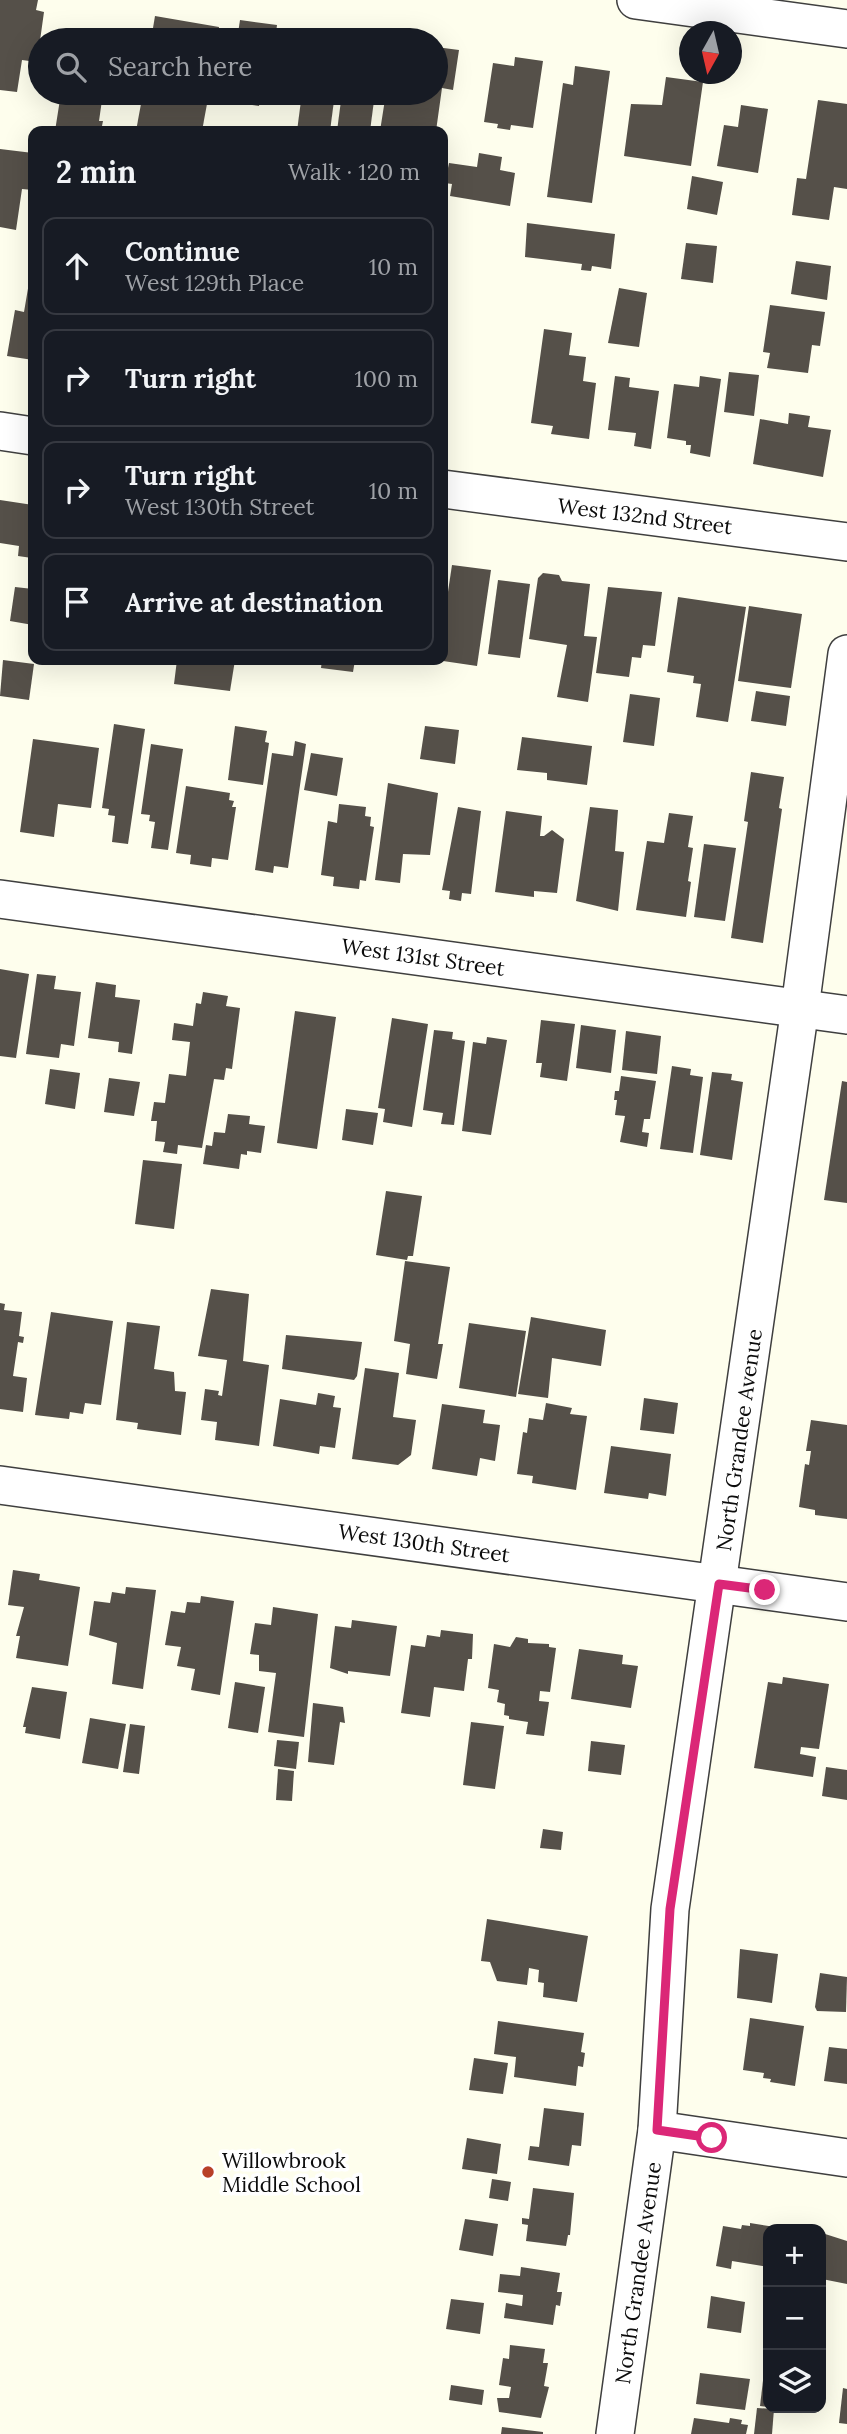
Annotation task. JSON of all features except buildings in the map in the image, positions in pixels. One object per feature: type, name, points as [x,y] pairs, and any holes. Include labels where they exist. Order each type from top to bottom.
[{"type":"street","points":[[636,0],[847,29]]},
{"type":"street","points":[[0,431],[28,435]]},
{"type":"street","name":"West 132nd Street","points":[[448,490],[847,542]]},
{"type":"street","name":"North Grandee Avenue","points":[[615,2434],[657,2130],[670,1909],[719,1584],[847,654]]},
{"type":"street","name":"West 131st Street","points":[[0,899],[847,1014]]},
{"type":"street","name":"West 130th Street","points":[[0,1485],[847,1602]]},
{"type":"street","points":[[657,2130],[847,2158]]},
{"type":"place","name":"Willowbrook Middle School","points":[[208,2172]]},
{"type":"route","points":[[712,2138],[657,2130],[670,1909],[719,1584],[765,1590]]}]
